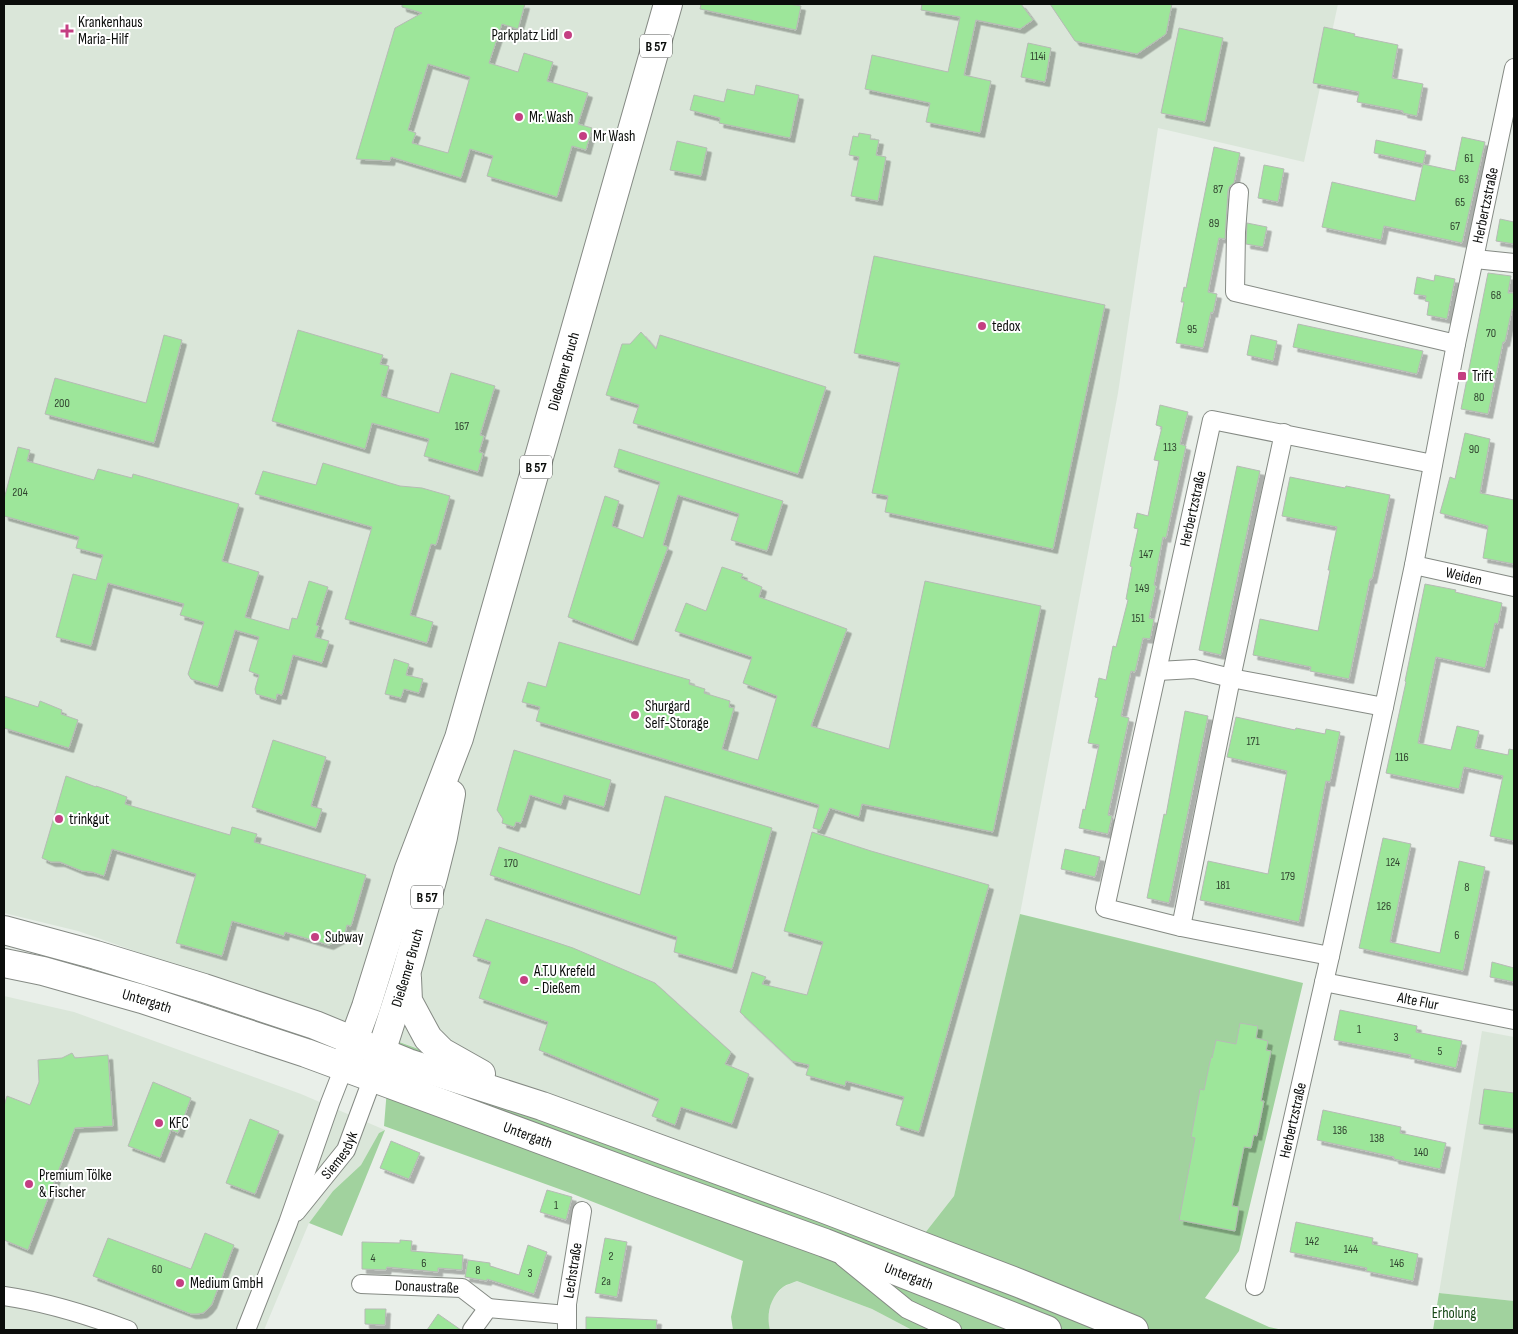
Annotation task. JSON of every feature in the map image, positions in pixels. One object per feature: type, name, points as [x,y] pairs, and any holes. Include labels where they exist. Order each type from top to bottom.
[{"type":"main road","name":"Dießemer Bruch","points":[[344,1067],[366,1007],[409,870],[459,738],[668,4]]},
{"type":"main road","name":"Dießemer Bruch","points":[[372,1077],[406,974],[444,837],[459,738]]},
{"type":"main road","name":"Untergath","points":[[4,930],[204,988],[315,1025],[408,1063],[542,1106],[858,1222],[1021,1284],[1134,1330]]},
{"type":"main road","name":"Untergath","points":[[4,963],[43,971],[142,999],[306,1053],[825,1243],[1047,1330]]},
{"type":"main road","name":"Untergath","points":[[406,974],[408,1001],[428,1038],[442,1052],[542,1106]]},
{"type":"street","name":"Herbertzstraße","points":[[1255,1286],[1384,708],[1414,565],[1456,344],[1514,68]]},
{"type":"street","points":[[1239,192],[1235,292],[1456,344]]},
{"type":"street","points":[[1475,259],[1514,263]]},
{"type":"street","name":"Herbertzstraße","points":[[1330,956],[1181,927],[1105,908],[1212,420],[1433,464]]},
{"type":"street","points":[[1181,927],[1231,678],[1284,433]]},
{"type":"street","name":"Weiden","points":[[1414,565],[1514,587]]},
{"type":"street","points":[[1158,671],[1194,669],[1384,708]]},
{"type":"street","name":"Alte Flur","points":[[1324,982],[1514,1020]]},
{"type":"street","name":"Siemesdyk","points":[[246,1330],[288,1222],[344,1067]]},
{"type":"street","name":"Siemesdyk","points":[[288,1222],[346,1150],[372,1077]]},
{"type":"street","name":"Lechstraße","points":[[567,1323],[566,1304],[582,1210]]},
{"type":"street","points":[[825,1243],[907,1310],[952,1330]]},
{"type":"street","name":"Donaustraße","points":[[360,1284],[462,1288],[488,1308]]},
{"type":"street","points":[[4,1296],[69,1310],[128,1330]]},
{"type":"street","points":[[472,1330],[488,1308],[567,1323]]},
{"type":"shaded area","points":[[4,4],[1338,4],[1304,162],[1158,128],[1118,393],[1020,914],[954,1196],[925,1233],[340,1020],[268,998],[78,931],[4,913]]},
{"type":"shaded area","points":[[4,996],[74,1012],[301,1094],[385,1130],[379,1133],[361,1165],[333,1191],[309,1223],[264,1330],[4,1330]]},
{"type":"shaded area","points":[[1482,1031],[1514,1037],[1514,1301],[1439,1293]]},
{"type":"shaded area","points":[[797,1281],[872,1309],[912,1330],[770,1330],[767,1321],[772,1299],[783,1287]]},
{"type":"green space","points":[[1020,914],[1303,983],[1239,1251],[1205,1298],[1269,1327],[1283,1330],[912,1330],[872,1309],[797,1281],[783,1287],[772,1301],[769,1312],[770,1330],[733,1330],[731,1317],[743,1261],[573,1194],[384,1126],[391,1039],[925,1233],[954,1196]]},
{"type":"green space","points":[[385,1130],[342,1236],[309,1223],[333,1191],[361,1165],[379,1133]]},
{"type":"green space","name":"Erholung","points":[[1439,1293],[1514,1301],[1514,1330],[1433,1330]]},
{"type":"building","points":[[402,4],[525,4],[518,29],[502,24],[489,63],[518,72],[524,53],[553,62],[547,81],[588,93],[578,124],[592,128],[586,150],[572,146],[557,197],[487,176],[493,156],[470,149],[461,178],[391,157],[390,161],[356,159],[395,28],[422,13],[402,7]],"holes":[[[428,64],[470,77],[448,153],[412,143],[416,133],[408,130]]]},
{"type":"building","points":[[701,4],[789,4],[801,6],[796,30],[700,9]]},
{"type":"building","points":[[922,4],[1021,4],[1033,20],[1020,29],[976,20],[964,75],[991,81],[980,133],[926,122],[930,103],[865,89],[872,55],[948,72],[960,17],[921,10]]},
{"type":"building","points":[[1050,4],[1172,4],[1166,34],[1137,54],[1075,41]]},
{"type":"building","points":[[1324,27],[1355,34],[1354,36],[1398,45],[1392,78],[1423,84],[1417,116],[1403,113],[1403,111],[1357,102],[1359,92],[1313,83]]},
{"type":"building","points":[[1179,28],[1223,38],[1205,122],[1161,113]]},
{"type":"building","points":[[1028,43],[1051,48],[1045,82],[1021,77]]},
{"type":"building","points":[[756,85],[799,95],[790,138],[719,123],[720,118],[690,110],[694,95],[724,102],[727,89],[754,95]]},
{"type":"building","points":[[859,133],[871,135],[870,139],[879,140],[876,155],[886,157],[878,201],[851,196],[859,157],[849,155],[853,136],[858,137]]},
{"type":"building","points":[[1462,137],[1485,142],[1462,243],[1384,226],[1381,240],[1322,227],[1332,182],[1415,201],[1423,164],[1455,171]]},
{"type":"building","points":[[1376,140],[1426,151],[1423,164],[1374,153]]},
{"type":"building","points":[[677,141],[707,148],[701,176],[670,170]]},
{"type":"building","points":[[1214,147],[1240,153],[1234,183],[1228,191],[1225,239],[1219,238],[1208,292],[1217,294],[1203,348],[1176,343],[1184,302],[1181,302],[1184,287],[1186,288]]},
{"type":"building","points":[[1264,165],[1284,169],[1278,202],[1258,198]]},
{"type":"building","points":[[1500,219],[1514,222],[1514,244],[1496,241]]},
{"type":"building","points":[[1247,223],[1267,227],[1263,247],[1246,244]]},
{"type":"building","points":[[874,256],[1105,305],[1053,549],[885,512],[888,496],[872,493],[900,363],[854,353]]},
{"type":"building","points":[[1488,273],[1511,276],[1508,293],[1514,293],[1514,309],[1512,309],[1505,342],[1503,342],[1488,414],[1461,409]]},
{"type":"building","points":[[1435,275],[1455,279],[1447,319],[1427,315],[1429,302],[1425,301],[1426,296],[1414,294],[1417,277],[1434,281]]},
{"type":"building","points":[[1298,324],[1423,351],[1417,374],[1293,347]]},
{"type":"building","points":[[298,330],[383,355],[380,364],[389,366],[381,396],[439,413],[451,373],[495,386],[480,435],[484,436],[479,452],[483,453],[478,472],[424,456],[429,439],[372,423],[365,449],[272,421]]},
{"type":"building","points":[[641,332],[656,349],[660,335],[826,387],[798,474],[633,423],[639,405],[606,395],[622,344],[630,344]]},
{"type":"building","points":[[164,335],[182,340],[154,443],[45,414],[55,378],[146,403]]},
{"type":"building","points":[[1251,335],[1277,341],[1273,361],[1247,355]]},
{"type":"building","points":[[1160,405],[1188,412],[1180,444],[1186,446],[1166,538],[1163,537],[1154,585],[1156,586],[1149,618],[1154,619],[1150,639],[1143,638],[1135,672],[1131,671],[1121,716],[1129,718],[1108,815],[1112,816],[1108,834],[1079,828],[1083,809],[1085,810],[1099,745],[1088,743],[1098,698],[1095,697],[1099,678],[1106,680],[1113,646],[1116,647],[1128,600],[1126,599],[1132,567],[1130,566],[1138,529],[1134,528],[1137,513],[1148,516],[1159,461],[1154,460],[1162,427],[1156,425]]},
{"type":"building","points":[[1465,433],[1490,439],[1480,493],[1514,500],[1514,564],[1483,558],[1488,526],[1440,513],[1450,477],[1455,479]]},
{"type":"building","points":[[18,447],[30,450],[27,461],[94,480],[98,469],[132,478],[133,474],[239,504],[222,561],[259,572],[245,617],[289,630],[292,618],[297,619],[309,581],[328,587],[316,625],[319,626],[315,637],[329,641],[322,663],[293,655],[282,695],[277,694],[276,700],[256,694],[255,689],[259,675],[249,671],[259,637],[235,630],[218,687],[191,679],[188,674],[204,622],[180,615],[184,604],[108,583],[91,646],[56,637],[73,574],[96,580],[103,555],[76,548],[79,537],[4,516],[4,499]]},
{"type":"building","points":[[619,449],[783,501],[767,551],[731,540],[739,514],[678,495],[663,545],[668,547],[633,641],[568,617],[605,496],[619,501],[612,526],[643,538],[660,482],[614,467]]},
{"type":"building","points":[[323,463],[400,486],[422,488],[450,496],[436,545],[431,544],[410,615],[433,622],[427,643],[345,619],[372,527],[255,494],[263,471],[316,485]]},
{"type":"building","points":[[1237,466],[1260,471],[1221,655],[1199,650]]},
{"type":"building","points":[[1290,477],[1390,495],[1349,679],[1310,671],[1311,667],[1253,655],[1260,619],[1318,631],[1337,527],[1282,516]]},
{"type":"building","points":[[722,567],[743,574],[741,578],[762,587],[759,597],[847,629],[811,726],[889,749],[925,581],[1041,606],[993,832],[862,804],[859,817],[830,808],[820,830],[813,828],[819,805],[536,721],[540,707],[522,702],[528,682],[546,687],[559,642],[690,680],[689,684],[705,689],[704,693],[730,701],[729,707],[734,708],[722,749],[758,760],[777,696],[743,683],[752,657],[675,631],[686,603],[706,611]]},
{"type":"building","points":[[1425,584],[1456,590],[1455,592],[1502,603],[1498,624],[1495,623],[1485,668],[1436,657],[1418,743],[1451,750],[1457,726],[1479,731],[1475,748],[1508,755],[1509,749],[1514,750],[1514,841],[1490,836],[1503,776],[1464,767],[1459,789],[1386,773]]},
{"type":"building","points":[[394,659],[409,664],[406,675],[423,679],[419,693],[404,689],[401,698],[385,694]]},
{"type":"building","points":[[4,696],[38,707],[40,701],[62,710],[61,714],[78,720],[69,748],[4,728]]},
{"type":"building","points":[[1185,711],[1208,716],[1169,903],[1147,898],[1164,814],[1166,815]]},
{"type":"building","points":[[1236,717],[1295,730],[1296,728],[1325,734],[1326,729],[1340,732],[1330,782],[1326,781],[1299,922],[1200,900],[1208,861],[1268,874],[1287,771],[1227,757]]},
{"type":"building","points":[[273,740],[326,757],[311,806],[322,809],[316,828],[252,807]]},
{"type":"building","points":[[514,750],[611,780],[604,807],[564,795],[561,805],[530,795],[521,823],[516,822],[514,827],[502,823],[503,819],[497,810]]},
{"type":"building","points":[[66,776],[127,797],[125,804],[230,835],[232,827],[257,834],[254,842],[366,875],[351,926],[347,925],[344,937],[329,945],[285,932],[284,936],[232,921],[222,956],[176,943],[196,874],[112,849],[104,876],[42,858]]},
{"type":"building","points":[[665,796],[772,828],[732,969],[674,952],[677,937],[490,875],[499,847],[640,895]]},
{"type":"building","points":[[812,832],[989,885],[919,1132],[896,1125],[904,1097],[846,1081],[845,1086],[806,1075],[809,1065],[792,1061],[740,1012],[752,972],[766,977],[762,984],[807,995],[823,942],[784,931]]},
{"type":"building","points":[[1383,838],[1411,844],[1390,942],[1440,953],[1459,861],[1485,867],[1463,971],[1359,948]]},
{"type":"building","points":[[1065,849],[1100,857],[1095,877],[1061,869]]},
{"type":"building","points":[[486,919],[573,948],[655,983],[731,1052],[725,1064],[749,1074],[732,1124],[681,1107],[675,1125],[652,1116],[659,1099],[539,1050],[548,1022],[479,998],[491,962],[473,956]]},
{"type":"building","points":[[1492,962],[1514,968],[1514,982],[1490,977]]},
{"type":"building","points":[[1340,1010],[1417,1026],[1416,1032],[1462,1041],[1456,1068],[1410,1058],[1411,1055],[1334,1040]]},
{"type":"building","points":[[1240,1023],[1258,1026],[1256,1038],[1268,1041],[1266,1050],[1271,1051],[1261,1101],[1264,1101],[1257,1136],[1254,1135],[1251,1148],[1244,1147],[1232,1206],[1239,1207],[1235,1231],[1179,1220],[1195,1138],[1191,1137],[1200,1089],[1204,1090],[1216,1040],[1236,1044]]},
{"type":"building","name":"Premium Tölke & Fischer","points":[[72,1053],[75,1058],[108,1055],[113,1126],[75,1128],[28,1250],[4,1240],[4,1106],[7,1096],[30,1105],[39,1082],[38,1060],[62,1058]]},
{"type":"building","name":"KFC","points":[[153,1082],[191,1098],[178,1133],[171,1130],[160,1158],[128,1146]]},
{"type":"building","points":[[1484,1089],[1514,1093],[1514,1129],[1479,1124]]},
{"type":"building","points":[[1323,1110],[1401,1127],[1400,1133],[1446,1143],[1440,1169],[1317,1140]]},
{"type":"building","points":[[250,1119],[279,1131],[255,1194],[226,1183]]},
{"type":"building","points":[[391,1141],[420,1153],[409,1179],[380,1168]]},
{"type":"building","points":[[547,1190],[572,1197],[566,1220],[540,1212]]},
{"type":"building","points":[[1296,1222],[1373,1238],[1372,1244],[1418,1254],[1413,1281],[1366,1271],[1367,1268],[1290,1252]]},
{"type":"building","points":[[205,1233],[234,1245],[212,1304],[203,1313],[191,1314],[93,1276],[108,1238],[191,1269]]},
{"type":"building","points":[[605,1238],[627,1242],[617,1297],[595,1293]]},
{"type":"building","points":[[400,1240],[412,1241],[411,1251],[463,1255],[462,1270],[438,1268],[438,1272],[387,1267],[386,1270],[362,1269],[362,1242],[400,1243]]},
{"type":"building","points":[[528,1245],[547,1252],[534,1294],[487,1279],[487,1281],[465,1277],[468,1260],[490,1263],[490,1266],[519,1275]]},
{"type":"building","points":[[365,1309],[386,1309],[385,1325],[365,1324]]},
{"type":"building","points":[[438,1314],[461,1330],[427,1330]]},
{"type":"building","points":[[586,1317],[657,1320],[656,1330],[586,1330]]},
{"type":"place","name":"Krankenhaus Maria-Hilf","points":[[67,31]]},
{"type":"place","name":"Parkplatz Lidl","points":[[568,35]]},
{"type":"place","name":"Mr. Wash","points":[[519,117]]},
{"type":"place","name":"Mr Wash","points":[[583,136]]},
{"type":"place","name":"tedox","points":[[982,326]]},
{"type":"place","name":"Trift","points":[[1462,376]]},
{"type":"place","name":"Shurgard Self-Storage","points":[[635,715]]},
{"type":"place","name":"trinkgut","points":[[59,819]]},
{"type":"place","name":"Subway","points":[[315,937]]},
{"type":"place","name":"A.T.U Krefeld - Dießem","points":[[524,980]]},
{"type":"place","name":"KFC","points":[[159,1123]]},
{"type":"place","name":"Premium Tölke & Fischer","points":[[29,1184]]},
{"type":"place","name":"Medium GmbH","points":[[180,1283]]}]
